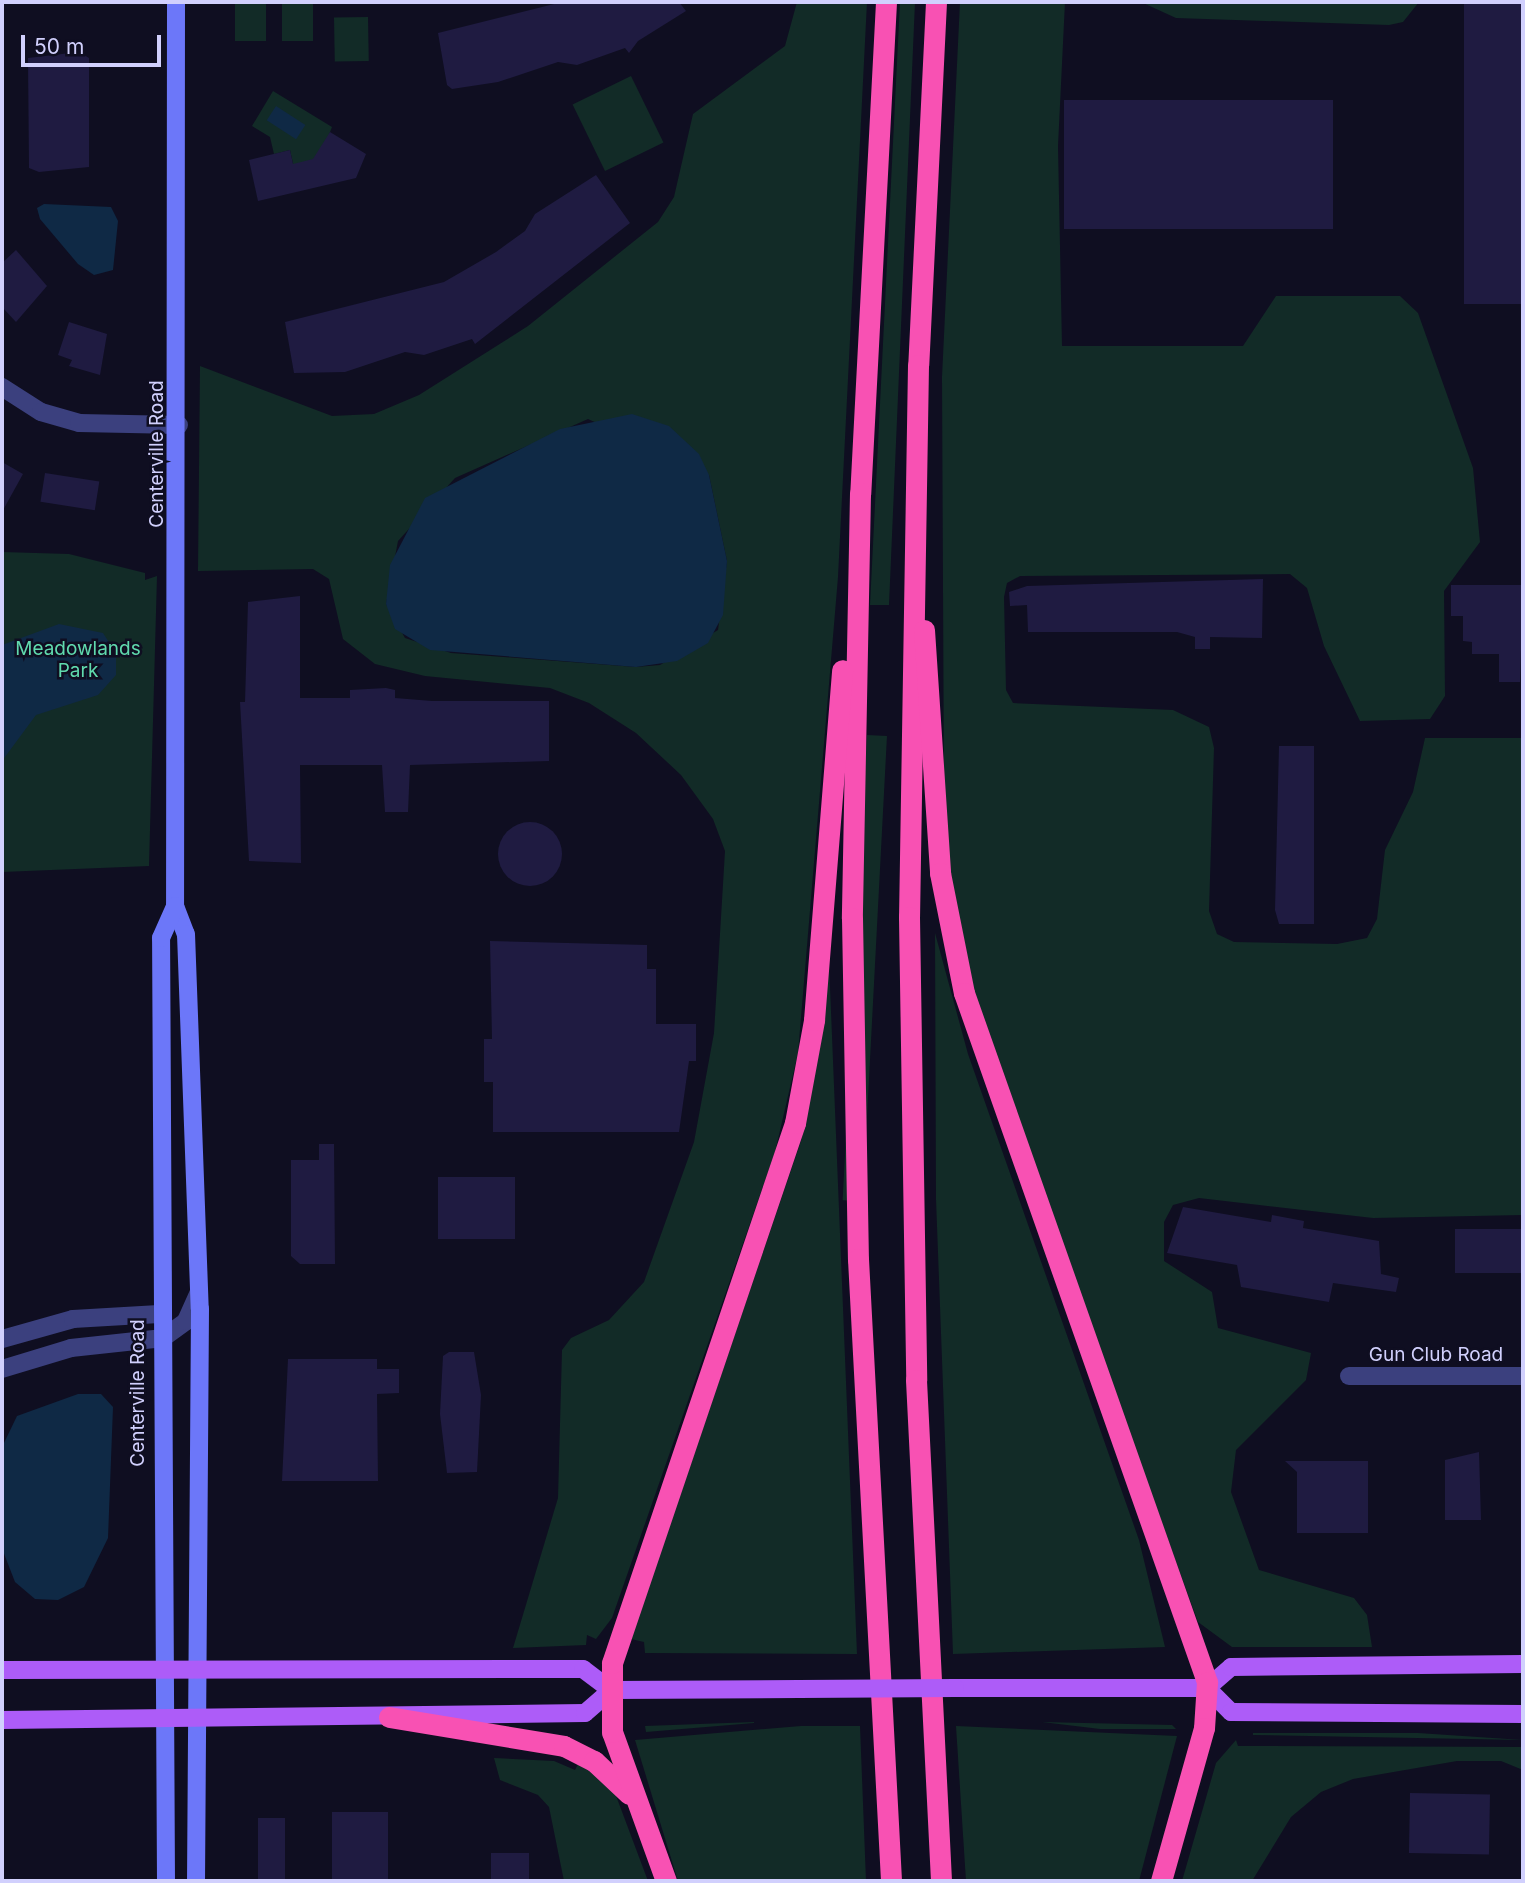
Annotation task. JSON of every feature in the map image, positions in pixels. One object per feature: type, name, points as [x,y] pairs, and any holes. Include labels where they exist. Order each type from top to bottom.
[{"type":"highway","points":[[886,2],[860,494],[852,804],[855,1131],[891,1881]]},
{"type":"highway","points":[[936,2],[914,495],[911,1175],[941,1881]]},
{"type":"highway","points":[[666,1881],[612,1732],[611,1690],[617,1641],[777,1185],[801,1096],[816,996],[860,494]]},
{"type":"highway","points":[[914,495],[939,854],[957,968],[1207,1688],[1204,1728],[1161,1881]]},
{"type":"highway","points":[[389,1717],[570,1748],[612,1776],[637,1803]]},
{"type":"main road","name":"Centerville Road","points":[[176,2],[179,425],[175,906],[186,934],[199,1287],[196,1881]]},
{"type":"main road","name":"Centerville Road","points":[[166,1881],[159,1339],[161,938],[175,906]]},
{"type":"main road","points":[[2,1670],[583,1669],[611,1690],[1207,1688],[1231,1667],[1523,1664]]},
{"type":"main road","points":[[1207,1688],[1231,1712],[1523,1714]]},
{"type":"main road","points":[[2,1720],[197,1720],[585,1713],[611,1690]]},
{"type":"street","points":[[2,387],[31,407],[79,423],[179,425]]},
{"type":"street","points":[[2,1369],[71,1348],[159,1339],[189,1318],[199,1287]]},
{"type":"street","points":[[2,1339],[73,1319],[159,1314]]},
{"type":"street","name":"Gun Club Road","points":[[1349,1376],[1523,1376]]},
{"type":"green space","points":[[235,2],[266,2],[266,41],[235,41]]},
{"type":"green space","points":[[282,2],[313,2],[313,41],[282,41]]},
{"type":"green space","points":[[797,2],[867,2],[838,577],[798,1053],[775,1152],[612,1618],[596,1639],[587,1635],[586,1645],[513,1648],[558,1498],[562,1350],[571,1338],[609,1320],[644,1282],[694,1142],[714,1033],[725,851],[713,819],[681,775],[636,733],[589,703],[550,688],[425,676],[375,664],[343,639],[329,579],[313,569],[198,571],[200,366],[332,416],[374,414],[419,395],[528,326],[658,222],[674,197],[693,114],[785,46]],"holes":[[[588,419],[709,475],[727,561],[718,630],[660,665],[636,667],[451,653],[405,638],[386,604],[398,541],[455,478]]]},
{"type":"green space","points":[[900,2],[915,2],[889,605],[870,605]]},
{"type":"green space","points":[[960,2],[1065,2],[1058,146],[1062,346],[1243,346],[1276,296],[1400,296],[1418,313],[1473,468],[1480,542],[1444,591],[1445,696],[1430,719],[1360,721],[1324,646],[1307,588],[1290,574],[1020,576],[1007,583],[1004,597],[1006,690],[1013,703],[1173,710],[1209,727],[1214,748],[1209,911],[1217,934],[1234,942],[1337,944],[1367,938],[1377,919],[1385,850],[1413,792],[1425,738],[1523,738],[1523,1215],[1373,1218],[1199,1198],[1173,1205],[1164,1222],[1164,1261],[1212,1292],[1218,1328],[1311,1353],[1306,1380],[1236,1450],[1231,1492],[1259,1570],[1354,1598],[1367,1615],[1372,1647],[1232,1647],[1198,1622],[983,1032],[951,890],[944,796],[942,377]]},
{"type":"green space","points":[[1141,2],[1419,2],[1403,22],[1389,25],[1176,18]]},
{"type":"green space","points":[[368,17],[369,61],[335,62],[334,18]]},
{"type":"green space","points":[[631,76],[663,143],[605,171],[573,104]]},
{"type":"green space","points":[[273,91],[332,127],[320,158],[296,177],[290,150],[274,154],[270,137],[252,126]]},
{"type":"green space","name":"Meadowlands Park","points":[[2,552],[69,554],[145,573],[145,580],[157,576],[149,866],[2,872]]},
{"type":"green space","points":[[867,735],[887,736],[863,1201],[843,1200]]},
{"type":"green space","points":[[935,933],[968,1054],[1139,1540],[1165,1647],[953,1654],[936,1199]]},
{"type":"green space","points":[[829,962],[857,1654],[645,1653],[644,1642],[631,1639],[801,1141],[821,1042]]},
{"type":"green space","points":[[754,1722],[646,1732],[645,1726]]},
{"type":"green space","points":[[1042,1722],[1172,1725],[1176,1729],[1100,1729]]},
{"type":"green space","points":[[801,1726],[860,1726],[866,1881],[678,1881],[635,1740]]},
{"type":"green space","points":[[956,1726],[1177,1736],[1139,1881],[966,1881]]},
{"type":"green space","points":[[1418,1733],[1523,1740],[1253,1735]]},
{"type":"green space","points":[[1236,1740],[1238,1746],[1523,1747],[1523,1770],[1501,1761],[1457,1761],[1353,1779],[1321,1792],[1291,1817],[1252,1881],[1182,1881],[1216,1763]]},
{"type":"green space","points":[[494,1758],[554,1761],[575,1770],[580,1760],[615,1793],[648,1881],[564,1881],[549,1807],[538,1795],[500,1780]]},
{"type":"water","points":[[276,106],[305,125],[296,139],[267,120]]},
{"type":"water","points":[[44,204],[111,207],[118,221],[113,270],[94,275],[78,264],[40,219],[37,208]]},
{"type":"water","points":[[632,414],[669,426],[699,454],[709,475],[727,561],[723,615],[708,643],[677,661],[636,667],[430,650],[395,629],[386,604],[390,565],[425,498],[560,429]]},
{"type":"water","points":[[59,624],[103,633],[116,653],[116,675],[98,695],[36,715],[2,761],[2,645]]},
{"type":"water","points":[[78,1394],[101,1394],[113,1407],[108,1538],[84,1587],[58,1600],[35,1599],[15,1582],[3,1551],[4,1443],[17,1416]]},
{"type":"building","points":[[562,2],[679,2],[686,11],[638,41],[629,53],[625,48],[577,65],[558,62],[498,82],[452,89],[447,85],[438,33]]},
{"type":"building","points":[[1464,2],[1523,2],[1523,304],[1464,304]]},
{"type":"building","points":[[79,52],[89,58],[89,167],[39,172],[29,168],[28,58]]},
{"type":"building","points":[[1064,100],[1333,100],[1333,229],[1064,229]]},
{"type":"building","points":[[330,132],[366,154],[356,178],[258,201],[249,160],[290,150],[293,164],[313,159]]},
{"type":"building","points":[[596,175],[630,223],[475,344],[472,339],[424,355],[405,352],[345,372],[294,373],[285,322],[444,282],[496,252],[525,231],[535,214]]},
{"type":"building","points":[[16,250],[47,286],[16,322],[2,307],[2,263]]},
{"type":"building","points":[[69,322],[107,334],[100,375],[69,366],[72,360],[58,355]]},
{"type":"building","points":[[2,462],[23,474],[2,512]]},
{"type":"building","points":[[45,473],[99,482],[95,510],[40,502]]},
{"type":"building","points":[[1263,579],[1262,638],[1210,637],[1210,649],[1195,649],[1195,637],[1177,632],[1028,632],[1027,605],[1010,606],[1009,592],[1027,586]]},
{"type":"building","points":[[1451,585],[1523,585],[1520,682],[1499,682],[1499,654],[1472,654],[1472,642],[1463,641],[1463,616],[1451,616]]},
{"type":"building","points":[[300,596],[300,698],[350,698],[350,690],[386,688],[395,690],[395,698],[432,701],[549,701],[549,761],[410,765],[408,812],[385,812],[382,765],[300,765],[301,863],[249,861],[240,702],[245,702],[248,602]]},
{"type":"building","points":[[1279,746],[1314,746],[1314,924],[1279,924],[1275,910]]},
{"type":"building","points":[[530,822],[553,831],[562,854],[553,877],[530,886],[507,877],[498,854],[507,831]]},
{"type":"building","points":[[490,941],[647,945],[647,969],[656,969],[656,1024],[696,1024],[696,1061],[689,1061],[679,1132],[493,1132],[493,1082],[484,1082],[484,1039],[492,1039]]},
{"type":"building","points":[[319,1144],[334,1144],[335,1264],[300,1264],[291,1256],[291,1160],[319,1160]]},
{"type":"building","points":[[438,1177],[515,1177],[515,1239],[438,1239]]},
{"type":"building","points":[[1183,1207],[1271,1222],[1272,1215],[1304,1221],[1303,1228],[1379,1241],[1381,1274],[1399,1278],[1396,1292],[1333,1283],[1329,1302],[1241,1287],[1237,1265],[1167,1253]]},
{"type":"building","points":[[1455,1229],[1523,1229],[1523,1273],[1455,1273]]},
{"type":"building","points":[[449,1352],[474,1352],[481,1395],[477,1472],[447,1473],[440,1414],[443,1356]]},
{"type":"building","points":[[288,1359],[377,1359],[377,1369],[399,1369],[399,1393],[377,1394],[378,1481],[282,1481]]},
{"type":"building","points":[[1479,1452],[1481,1520],[1445,1520],[1445,1460]]},
{"type":"building","points":[[1285,1461],[1368,1461],[1368,1533],[1297,1533],[1297,1472]]},
{"type":"building","points":[[1410,1793],[1490,1794],[1489,1854],[1409,1853]]},
{"type":"building","points":[[332,1812],[388,1812],[388,1881],[332,1881]]},
{"type":"building","points":[[258,1818],[285,1818],[285,1881],[258,1881]]},
{"type":"building","points":[[491,1853],[529,1853],[529,1881],[491,1881]]}]
